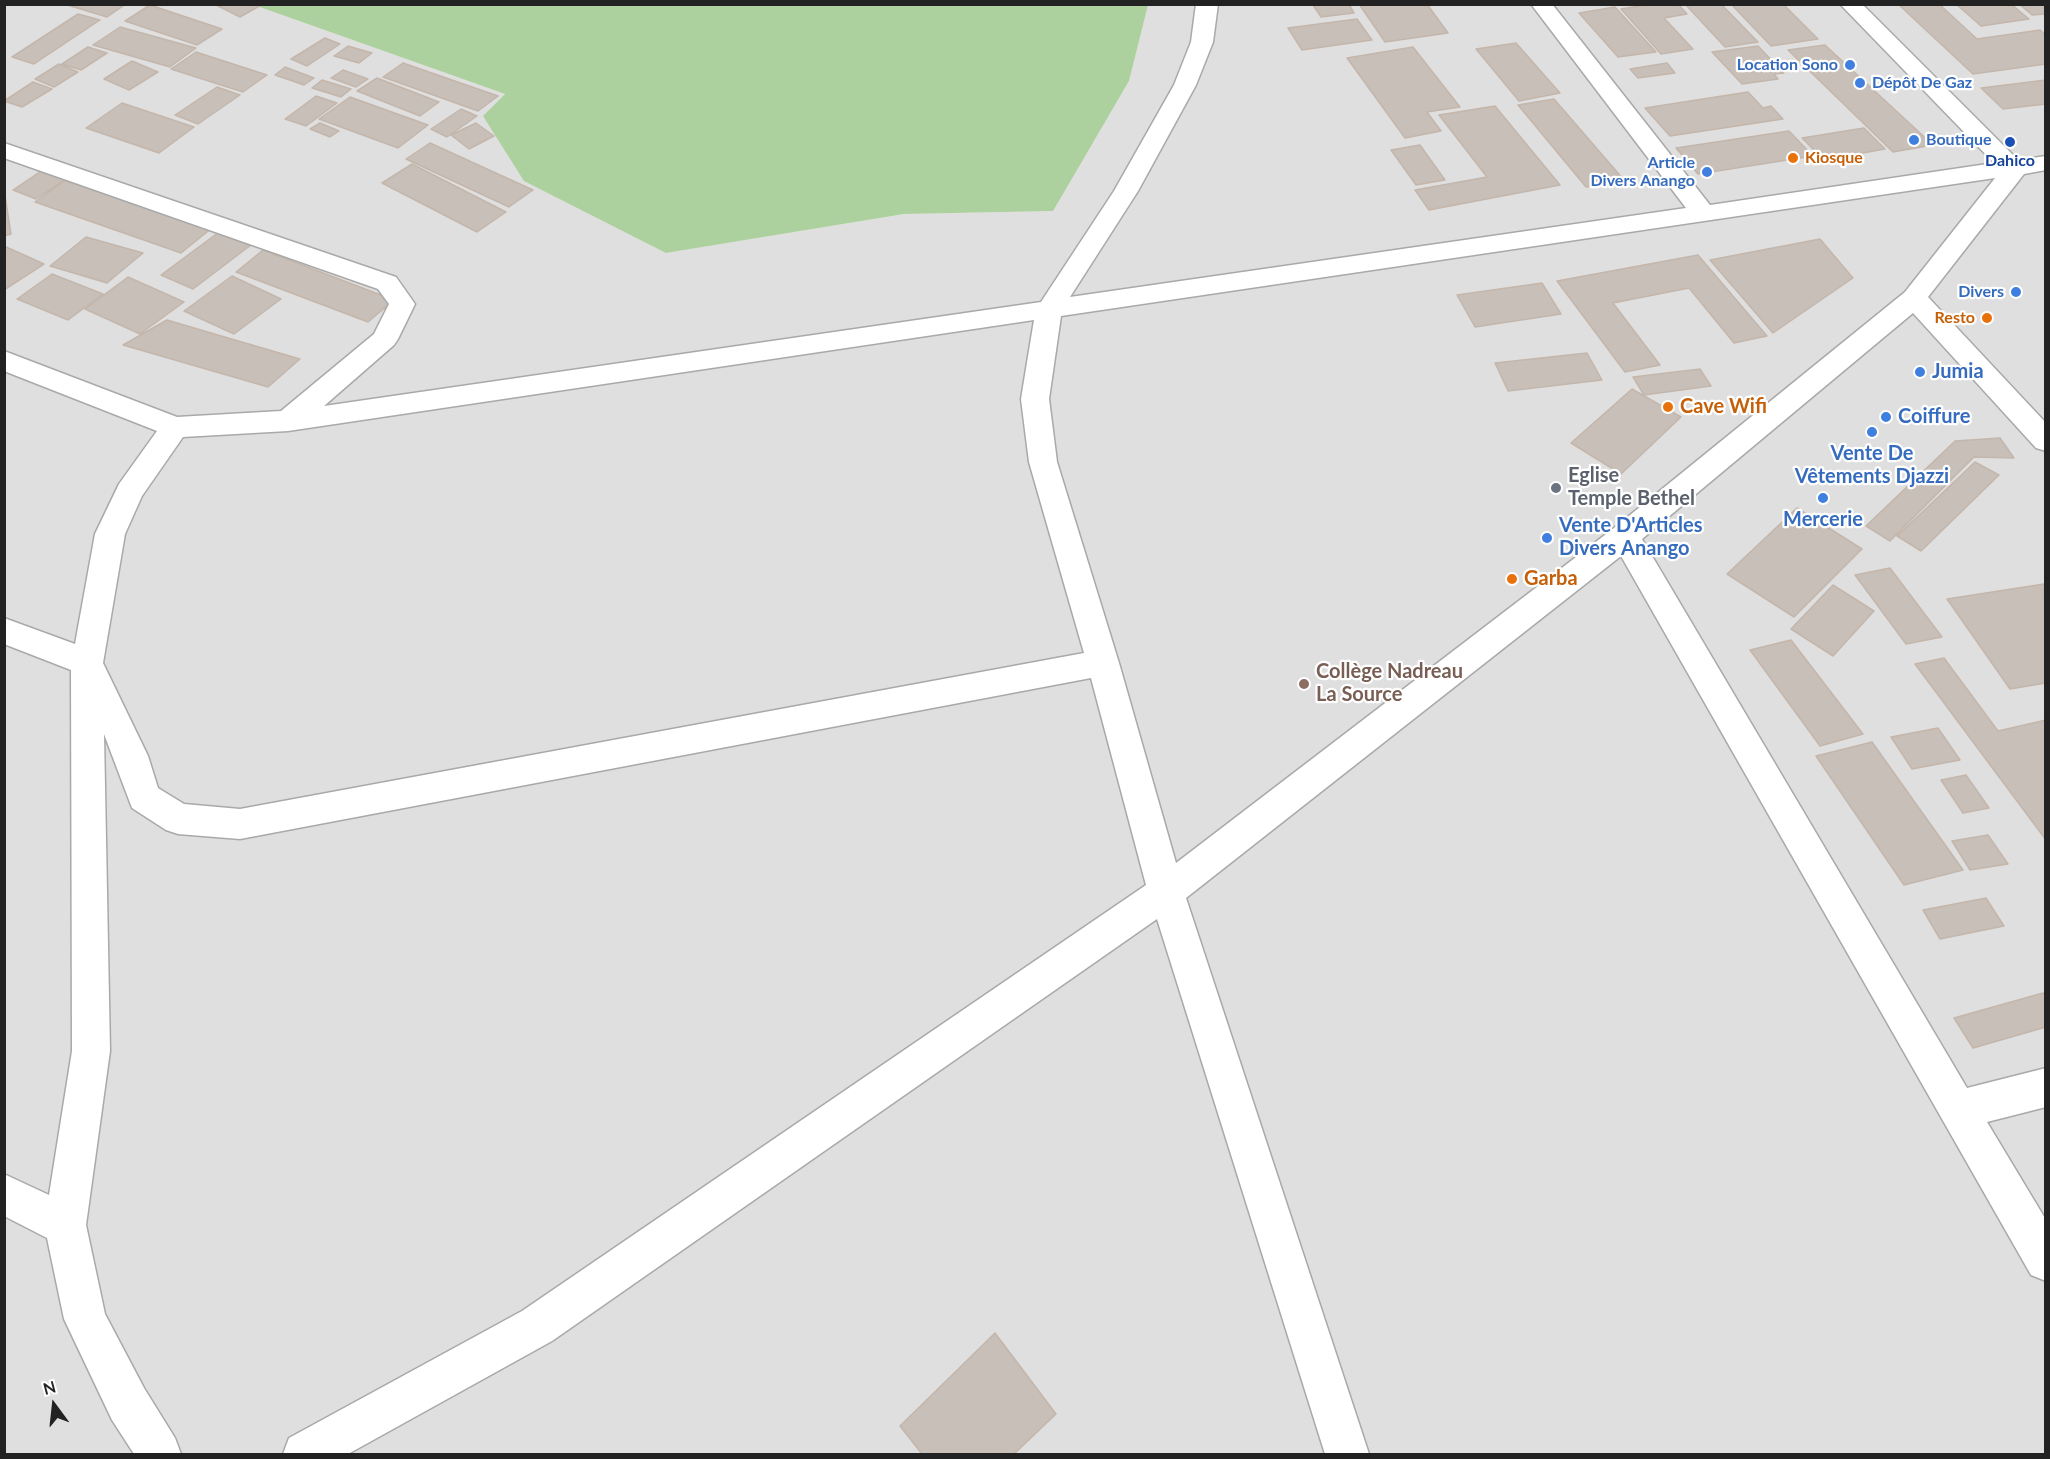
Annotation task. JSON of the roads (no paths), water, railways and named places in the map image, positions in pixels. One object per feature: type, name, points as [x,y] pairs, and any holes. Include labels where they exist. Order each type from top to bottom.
[{"type":"street","points":[[1207,4],[1202,42],[1185,84],[1126,191],[1049,310],[1035,399],[1043,462],[1103,663],[1166,892],[1347,1455]]},
{"type":"street","points":[[1541,4],[1704,214]]},
{"type":"street","points":[[1851,4],[2014,170]]},
{"type":"street","points":[[4,150],[387,283],[402,304],[385,339],[288,422]]},
{"type":"street","points":[[4,360],[175,427],[288,422],[2046,164]]},
{"type":"street","points":[[305,1455],[537,1326],[1166,892],[1625,536],[1914,298],[2014,170]]},
{"type":"street","points":[[1914,298],[2046,441]]},
{"type":"street","points":[[159,1455],[128,1404],[85,1320],[65,1225],[91,1051],[87,663],[110,534],[129,492],[175,427]]},
{"type":"street","points":[[1625,536],[2046,1260]]},
{"type":"street","points":[[4,630],[87,663],[131,756],[144,797],[178,819],[240,824],[1103,663]]},
{"type":"street","points":[[1958,1110],[2046,1088]]},
{"type":"street","points":[[4,1194],[65,1225]]},
{"type":"place","name":"Location Sono","points":[[1850,65]]},
{"type":"place","name":"Dépôt De Gaz","points":[[1860,83]]},
{"type":"place","name":"Boutique","points":[[1914,140]]},
{"type":"place","name":"Dahico","points":[[2010,142]]},
{"type":"place","name":"Kiosque","points":[[1793,158]]},
{"type":"place","name":"Article Divers Anango","points":[[1707,172]]},
{"type":"place","name":"Divers","points":[[2016,292]]},
{"type":"place","name":"Resto","points":[[1987,318]]},
{"type":"place","name":"Jumia","points":[[1920,372]]},
{"type":"place","name":"Cave Wifi","points":[[1668,407]]},
{"type":"place","name":"Coiffure","points":[[1886,417]]},
{"type":"place","name":"Vente De Vêtements Djazzi","points":[[1872,432]]},
{"type":"place","name":"Eglise Temple Bethel","points":[[1556,488]]},
{"type":"place","name":"Mercerie","points":[[1823,498]]},
{"type":"place","name":"Vente D'Articles Divers Anango","points":[[1547,538]]},
{"type":"place","name":"Garba","points":[[1512,579]]},
{"type":"place","name":"Collège Nadreau La Source","points":[[1304,684]]}]
